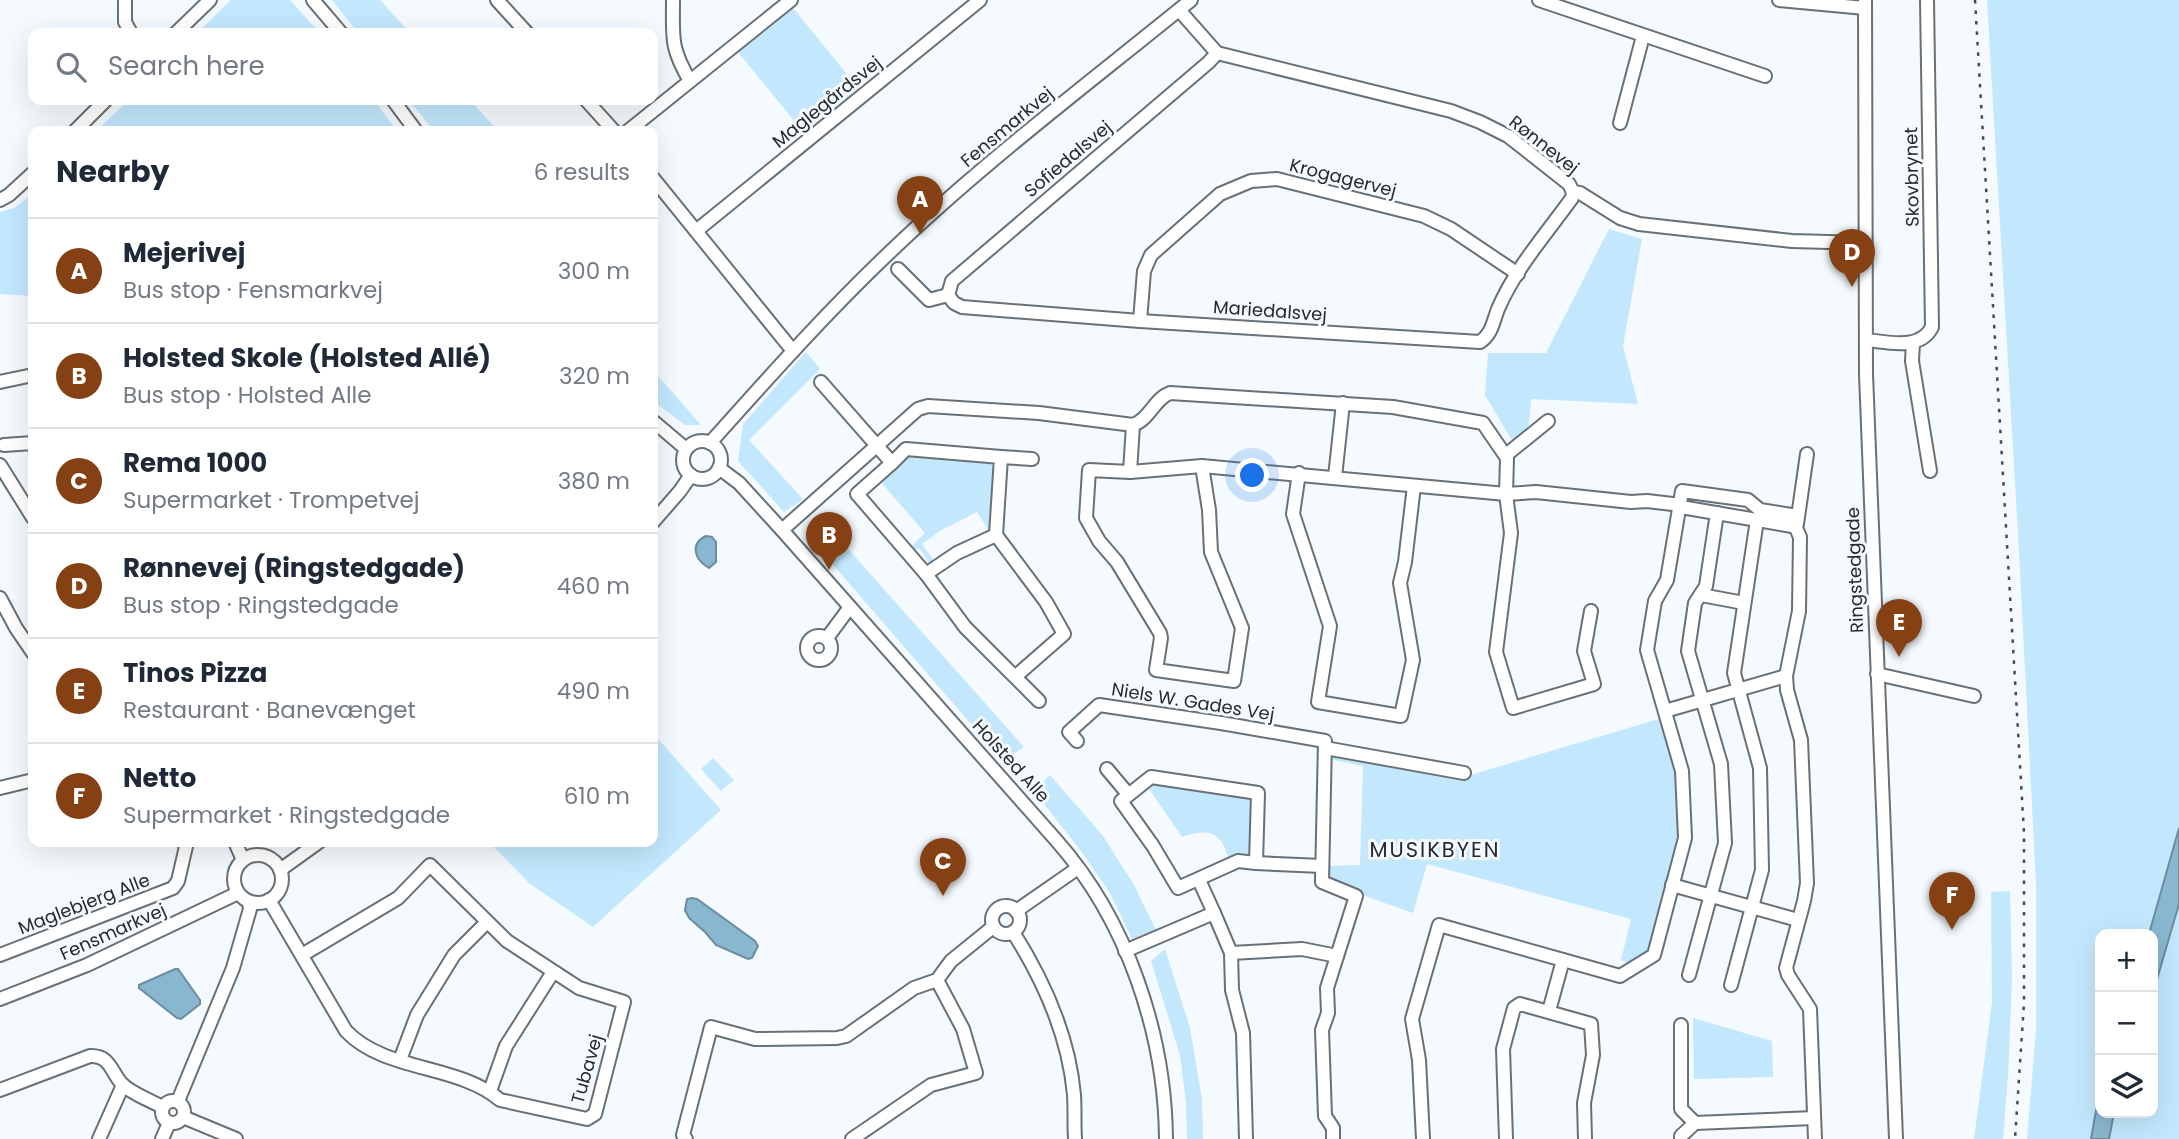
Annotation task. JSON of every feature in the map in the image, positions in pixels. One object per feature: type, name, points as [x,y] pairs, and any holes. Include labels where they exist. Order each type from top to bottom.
[{"type":"street","points":[[125,0],[125,22],[128,28]]},
{"type":"street","points":[[181,28],[210,0]]},
{"type":"street","points":[[313,0],[337,28]]},
{"type":"street","points":[[498,0],[523,28]]},
{"type":"street","points":[[673,0],[673,47],[690,81]]},
{"type":"street","points":[[634,126],[791,0]]},
{"type":"street","name":"Maglegårdsvej","points":[[696,231],[979,0]]},
{"type":"street","name":"Fensmarkvej","points":[[710,443],[793,351],[889,253],[1012,144],[1191,0]]},
{"type":"street","points":[[1539,0],[1765,76]]},
{"type":"street","points":[[1779,0],[1866,4]]},
{"type":"street","name":"Skovbrynet","points":[[1913,343],[1925,338],[1932,327],[1927,0]]},
{"type":"street","name":"Ringstedgade","points":[[1866,4],[1868,457],[1896,1139]]},
{"type":"street","points":[[1179,9],[1217,53]]},
{"type":"street","points":[[1620,123],[1643,36]]},
{"type":"street","name":"Rønnevej","points":[[1217,53],[1451,111],[1480,122],[1508,136],[1569,184],[1573,192],[1580,193],[1620,218],[1639,225],[1792,241],[1865,243]]},
{"type":"street","name":"Sofiedalsvej","points":[[948,295],[952,281],[1217,53]]},
{"type":"street","points":[[80,126],[101,105]]},
{"type":"street","points":[[397,105],[412,126]]},
{"type":"street","points":[[591,105],[609,126]]},
{"type":"street","points":[[0,200],[28,178]]},
{"type":"street","name":"Krogagervej","points":[[1140,321],[1144,271],[1153,253],[1220,194],[1251,181],[1277,180],[1424,216],[1451,229],[1518,274]]},
{"type":"street","points":[[658,184],[793,351]]},
{"type":"street","name":"Mariedalsvej","points":[[898,269],[929,300],[948,295],[954,303],[962,307],[1480,342],[1488,337],[1499,307],[1518,274],[1572,198],[1573,192]]},
{"type":"street","points":[[1866,340],[1913,343],[1912,361],[1930,471]]},
{"type":"street","points":[[0,382],[28,376]]},
{"type":"street","points":[[821,382],[892,463]]},
{"type":"street","points":[[782,530],[918,409],[928,406],[1039,413],[1133,425],[1143,421],[1161,398],[1170,393],[1393,407],[1483,423],[1506,455],[1506,494],[1511,533],[1496,652],[1513,708],[1594,684],[1584,651],[1591,611]]},
{"type":"street","points":[[1335,477],[1343,403]]},
{"type":"street","points":[[1506,455],[1548,421]]},
{"type":"street","points":[[658,425],[686,449]]},
{"type":"street","points":[[1130,472],[1133,425]]},
{"type":"street","points":[[28,443],[2,442],[5,453],[0,462],[28,510]]},
{"type":"street","points":[[698,442],[710,443],[719,452],[719,468],[707,478],[691,475],[686,471],[683,461],[686,449],[698,442]]},
{"type":"street","points":[[1032,459],[906,449],[857,494],[926,574],[965,627],[1040,701]]},
{"type":"street","points":[[1807,454],[1797,522],[1800,537],[1799,611],[1786,677],[1801,740],[1807,883],[1786,968],[1810,1009],[1815,1139]]},
{"type":"street","points":[[1001,457],[996,535],[1046,602],[1065,634],[1016,676]]},
{"type":"street","points":[[1202,466],[1209,510],[1211,552],[1242,628],[1234,681],[1156,670],[1160,633],[1117,562],[1086,518],[1089,470],[1130,472],[1202,466],[1506,494],[1536,492],[1631,502],[1647,500],[1757,520],[1797,522]]},
{"type":"street","name":"Holsted Alle","points":[[719,468],[739,483],[782,530],[1056,840],[1098,897],[1125,951],[1146,1008],[1157,1050],[1164,1095],[1166,1139]]},
{"type":"street","points":[[1299,474],[1293,514],[1330,626],[1318,702],[1401,716],[1413,660],[1400,583],[1414,486]]},
{"type":"street","points":[[658,516],[691,475]]},
{"type":"street","points":[[1423,1139],[1419,1060],[1412,1019],[1439,925],[1620,976],[1654,955],[1685,838],[1682,771],[1647,650],[1655,601],[1667,580],[1682,491],[1748,500],[1760,510],[1797,522]]},
{"type":"street","points":[[1689,975],[1725,843],[1721,764],[1688,651],[1695,603],[1706,586],[1717,513]]},
{"type":"street","points":[[1731,985],[1762,870],[1759,768],[1734,673],[1757,520]]},
{"type":"street","points":[[926,574],[957,553],[996,535]]},
{"type":"street","points":[[1701,595],[1744,603]]},
{"type":"street","points":[[0,598],[28,646]]},
{"type":"street","points":[[827,638],[850,607]]},
{"type":"street","points":[[1877,674],[1974,696]]},
{"type":"street","points":[[1665,711],[1786,677]]},
{"type":"street","name":"Niels W. Gades Vej","points":[[1077,741],[1069,732],[1099,705],[1325,741],[1325,748],[1464,773]]},
{"type":"street","points":[[1325,748],[1322,882],[1356,896],[1326,988],[1328,1013],[1322,1030],[1325,1116],[1333,1128],[1333,1139]]},
{"type":"street","points":[[1107,769],[1129,794]]},
{"type":"street","points":[[1256,863],[1258,793],[1151,777],[1121,801],[1153,846],[1178,888],[1238,861],[1256,863],[1322,866]]},
{"type":"street","points":[[0,788],[28,781]]},
{"type":"street","name":"Maglebjerg Alle","points":[[0,955],[173,888],[178,881],[186,847]]},
{"type":"street","points":[[237,847],[243,860]]},
{"type":"street","points":[[280,870],[312,847]]},
{"type":"street","points":[[264,856],[271,859],[280,870],[281,884],[275,896],[263,903],[249,902],[234,887],[234,872],[243,860],[249,857],[264,856]]},
{"type":"street","name":"Tubavej","points":[[269,900],[346,1031],[355,1040],[400,1060],[490,1091],[500,1100],[587,1119],[594,1114],[624,1002],[579,988],[507,941],[430,865],[398,898],[302,955]]},
{"type":"street","points":[[1016,911],[1078,868]]},
{"type":"street","points":[[1199,880],[1231,953],[1232,990],[1243,1033],[1246,1139]]},
{"type":"street","points":[[1672,885],[1798,920]]},
{"type":"street","name":"Fensmarkvej","points":[[0,999],[87,964],[238,893]]},
{"type":"street","points":[[178,1101],[233,968],[250,909],[249,902]]},
{"type":"street","points":[[1013,932],[1000,933],[993,926],[992,918],[996,910],[1004,906],[1016,911]]},
{"type":"street","points":[[1013,932],[1019,922],[1016,911]]},
{"type":"street","points":[[1125,951],[1214,913]]},
{"type":"street","points":[[400,1060],[417,1015],[454,955],[486,922]]},
{"type":"street","points":[[686,1139],[683,1135],[711,1027],[755,1039],[837,1038],[855,1031],[914,988],[937,980],[951,961],[993,926]]},
{"type":"street","points":[[1013,932],[1034,965],[1061,1034],[1073,1092],[1075,1139]]},
{"type":"street","points":[[1231,953],[1303,949],[1337,956]]},
{"type":"street","points":[[1549,1011],[1563,960]]},
{"type":"street","points":[[490,1091],[506,1046],[554,972]]},
{"type":"street","points":[[852,1139],[931,1085],[976,1073],[963,1029],[937,980]]},
{"type":"street","points":[[1506,1139],[1503,1049],[1514,1008],[1520,1004],[1591,1024],[1593,1050],[1584,1103],[1585,1139]]},
{"type":"street","points":[[1681,1025],[1681,1109],[1695,1123]]},
{"type":"street","points":[[0,1090],[90,1056],[99,1056],[108,1062],[123,1085],[162,1107]]},
{"type":"street","points":[[99,1139],[123,1085]]},
{"type":"street","points":[[170,1100],[178,1101],[184,1109],[183,1117],[178,1122],[169,1123],[163,1118],[162,1107],[170,1100]]},
{"type":"street","points":[[183,1117],[228,1137]]},
{"type":"street","points":[[1681,1139],[1695,1123],[1814,1118]]},
{"type":"street","points":[[162,1139],[169,1123]]},
{"type":"shaded area","points":[[231,0],[290,0],[315,28],[202,28]]},
{"type":"shaded area","points":[[332,0],[380,0],[405,28],[354,28]]},
{"type":"shaded area","points":[[1987,0],[2179,0],[2179,828],[2150,929],[2095,929],[2095,1116],[2091,1139],[2027,1139],[2036,1030],[2036,884]]},
{"type":"shaded area","points":[[793,8],[859,89],[804,133],[738,52]]},
{"type":"shaded area","points":[[124,105],[378,105],[393,126],[101,126]]},
{"type":"shaded area","points":[[413,105],[475,105],[493,126],[430,126]]},
{"type":"shaded area","points":[[28,198],[28,296],[0,294],[0,212],[14,208]]},
{"type":"shaded area","points":[[1609,229],[1642,239],[1623,346],[1638,404],[1531,399],[1528,433],[1514,444],[1485,395],[1488,353],[1546,353]]},
{"type":"shaded area","points":[[806,352],[820,369],[749,440],[803,499],[784,512],[738,461],[743,424]]},
{"type":"shaded area","points":[[658,376],[701,425],[685,425],[658,405]]},
{"type":"shaded area","points":[[907,457],[989,462],[995,467],[989,531],[977,512],[940,531],[922,544],[934,561],[930,564],[919,548],[913,552],[910,548],[925,533],[880,481]]},
{"type":"shaded area","points":[[834,533],[1024,747],[1003,761],[828,559]]},
{"type":"shaded area","points":[[706,536],[712,537],[716,542],[716,562],[709,568],[700,561],[696,552],[697,543]]},
{"type":"shaded area","points":[[1662,718],[1678,769],[1680,842],[1650,951],[1632,964],[1621,960],[1631,919],[1427,864],[1413,913],[1325,882],[1325,866],[1360,865],[1363,766],[1328,759],[1329,756],[1464,777]]},
{"type":"shaded area","points":[[658,739],[721,810],[593,927],[530,884],[494,847],[658,847]]},
{"type":"shaded area","points":[[713,758],[734,780],[721,791],[701,769]]},
{"type":"shaded area","points":[[1050,775],[1103,836],[1134,885],[1156,930],[1132,939],[1110,893],[1034,791]]},
{"type":"shaded area","points":[[1154,785],[1249,799],[1254,804],[1250,857],[1229,860],[1222,843],[1213,834],[1200,833],[1182,837],[1149,789]]},
{"type":"shaded area","points":[[2179,828],[2179,904],[2158,976],[2158,929],[2150,929]]},
{"type":"shaded area","points":[[2010,891],[2012,979],[2003,1139],[1974,1139],[1992,1002],[1991,892]]},
{"type":"shaded area","points":[[692,898],[755,941],[758,946],[752,958],[748,959],[716,945],[689,918],[685,910],[687,899]]},
{"type":"shaded area","points":[[2179,904],[2179,1139],[2109,1139],[2113,1118],[2158,1118],[2158,976]]},
{"type":"shaded area","points":[[1165,949],[1190,1028],[1202,1099],[1203,1139],[1187,1139],[1180,1055],[1151,961]]},
{"type":"shaded area","points":[[178,969],[200,1000],[200,1004],[181,1019],[139,988],[139,985]]},
{"type":"shaded area","points":[[1693,1018],[1772,1041],[1773,1077],[1694,1079]]},
{"type":"shaded area","points":[[2095,1116],[2113,1118],[2109,1139],[2091,1139]]},
{"type":"railway","points":[[1975,0],[2024,833],[2024,1003],[2015,1139]]},
{"type":"place","name":"Mejerivej","points":[[920,234]]},
{"type":"place","name":"Rønnevej (Ringstedgade)","points":[[1852,287]]},
{"type":"place","name":"Holsted Skole (Holsted Allé)","points":[[829,570]]},
{"type":"place","name":"Tinos Pizza","points":[[1899,657]]},
{"type":"place","name":"Rema 1000","points":[[943,896]]},
{"type":"place","name":"Netto","points":[[1952,930]]},
{"type":"district","name":"MUSIKBYEN","points":[[1435,850]]}]
